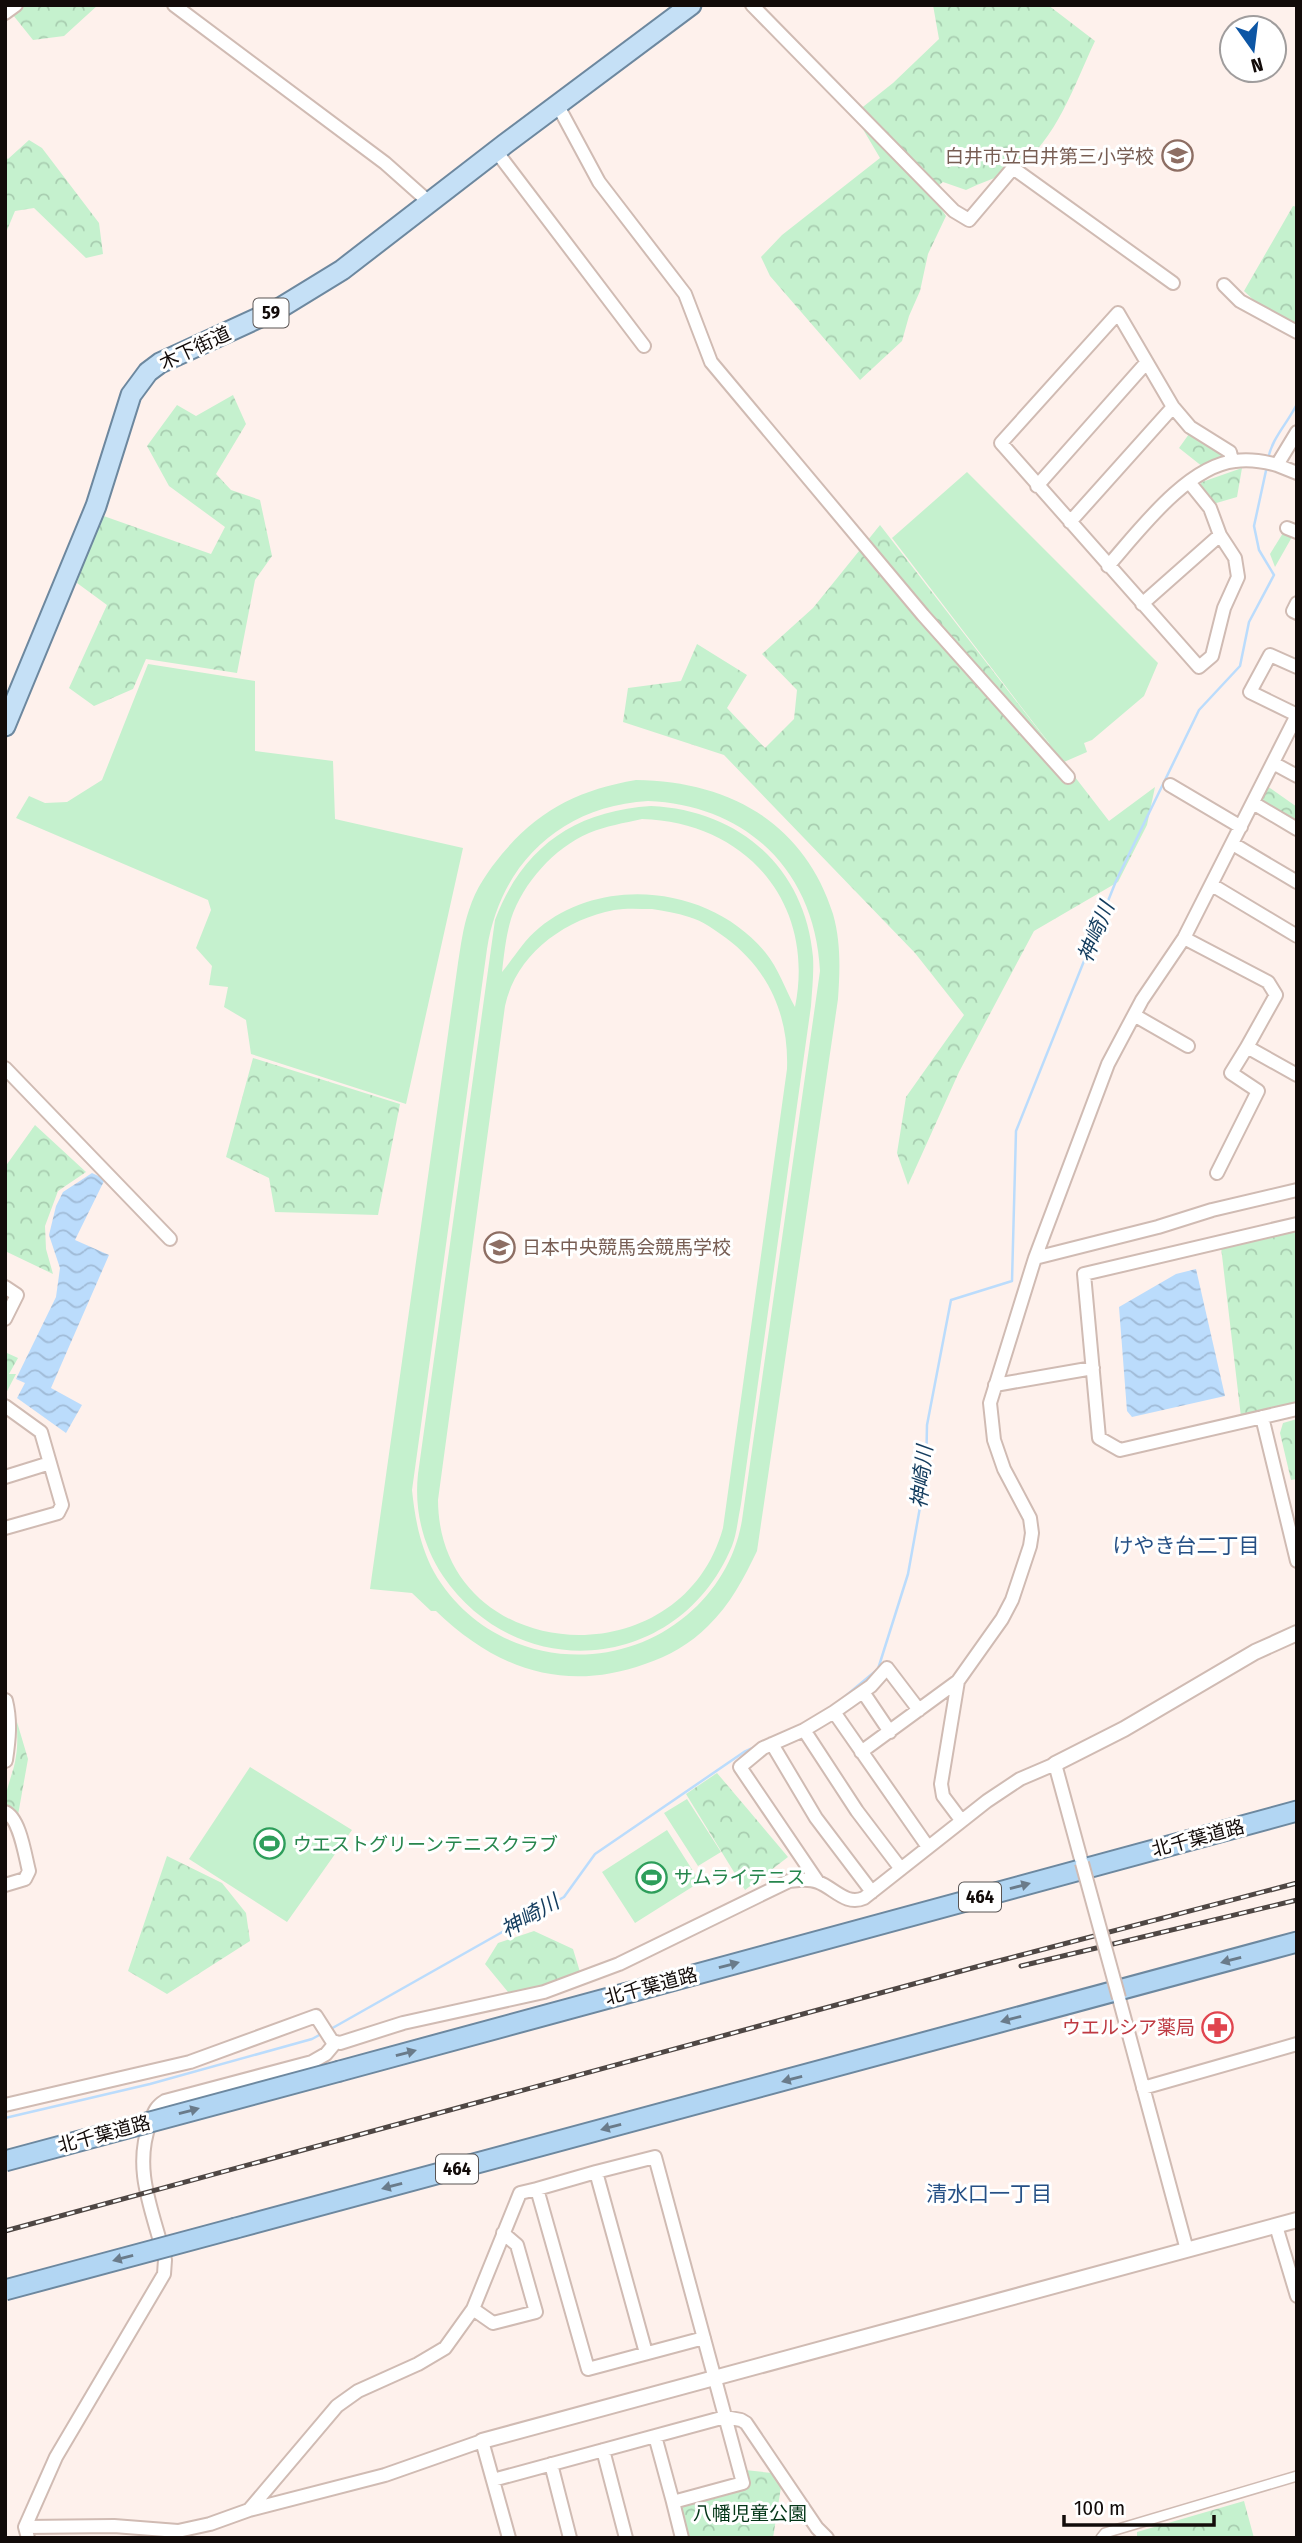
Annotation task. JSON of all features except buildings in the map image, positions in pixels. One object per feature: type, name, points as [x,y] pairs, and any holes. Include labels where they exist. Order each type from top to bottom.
[{"type":"highway","name":"北千葉道路","points":[[5,2161],[1297,1811]]},
{"type":"highway","name":"464","points":[[5,2290],[1297,1942]]},
{"type":"main road","name":"木下街道","points":[[5,726],[96,506],[124,413],[138,382],[160,363],[280,308],[369,252],[557,104],[691,5]]},
{"type":"street","points":[[5,13],[16,5]]},
{"type":"street","points":[[174,5],[385,163],[430,203]]},
{"type":"street","points":[[752,5],[954,211],[969,220],[1013,168],[1173,284]]},
{"type":"street","points":[[557,104],[599,182],[685,294],[711,362],[923,615],[1068,777]]},
{"type":"street","points":[[496,151],[644,346]]},
{"type":"street","points":[[1224,285],[1240,301],[1297,332]]},
{"type":"street","points":[[1189,482],[1210,508],[1220,535],[1235,558],[1238,577],[1224,608],[1212,656],[1199,667],[1001,443],[1118,313],[1173,407],[1190,427],[1230,452],[1232,461]]},
{"type":"street","points":[[1037,485],[1146,363]]},
{"type":"street","points":[[1070,522],[1173,407]]},
{"type":"street","points":[[1277,465],[1297,432]]},
{"type":"street","points":[[1108,566],[1151,518],[1189,482],[1207,470],[1232,461],[1256,460],[1297,473]]},
{"type":"street","points":[[1142,604],[1220,535]]},
{"type":"street","points":[[1297,603],[1293,611],[1297,613]]},
{"type":"street","points":[[861,1752],[958,1681],[1002,1619],[1012,1600],[1032,1533],[1030,1518],[1004,1469],[995,1440],[990,1403],[995,1385],[1035,1258],[1108,1064],[1134,1015],[1184,938],[1297,715],[1250,692],[1270,655],[1297,667]]},
{"type":"street","points":[[1273,763],[1297,776]]},
{"type":"street","points":[[1170,785],[1241,827]]},
{"type":"street","points":[[1253,803],[1297,829]]},
{"type":"street","points":[[1233,844],[1297,882]]},
{"type":"street","points":[[1212,885],[1297,936]]},
{"type":"street","points":[[1184,938],[1268,982],[1276,995],[1231,1073],[1258,1091],[1217,1173]]},
{"type":"street","points":[[1134,1015],[1188,1046]]},
{"type":"street","points":[[1247,1047],[1297,1075]]},
{"type":"street","points":[[5,1068],[170,1239]]},
{"type":"street","points":[[1035,1258],[1297,1190]]},
{"type":"street","points":[[1297,1224],[1084,1274],[1099,1438],[1120,1450],[1297,1409]]},
{"type":"street","points":[[5,1287],[18,1295],[5,1320]]},
{"type":"street","points":[[995,1385],[1093,1368]]},
{"type":"street","points":[[5,1406],[41,1432],[62,1505],[58,1513],[5,1528]]},
{"type":"street","points":[[1262,1418],[1297,1561]]},
{"type":"street","points":[[5,1477],[50,1463]]},
{"type":"street","points":[[5,2105],[190,2062],[310,2017],[316,2016],[330,2035],[340,2043],[403,2023],[544,1992],[619,1964],[789,1881],[805,1879],[818,1882],[848,1900],[856,1901],[872,1892],[961,1820],[1020,1779],[1124,1729],[1255,1652],[1297,1633]]},
{"type":"street","points":[[818,1882],[740,1767],[763,1748],[834,1713],[863,1692],[887,1668],[919,1710]]},
{"type":"street","points":[[958,1681],[941,1784],[943,1796],[961,1820]]},
{"type":"street","points":[[863,1692],[890,1731]]},
{"type":"street","points":[[5,1701],[8,1712],[8,1740],[5,1760]]},
{"type":"street","points":[[834,1713],[928,1847]]},
{"type":"street","points":[[804,1730],[857,1811],[901,1869]]},
{"type":"street","points":[[772,1744],[816,1818],[872,1892]]},
{"type":"street","points":[[1055,1764],[1187,2250]]},
{"type":"street","points":[[5,1812],[10,1814],[16,1825],[29,1871],[25,1879],[5,1885]]},
{"type":"street","points":[[330,2035],[326,2054],[312,2062],[165,2101],[156,2107],[147,2130],[141,2165],[165,2260],[164,2274],[56,2458],[26,2533],[114,2526],[178,2531],[210,2524],[248,2510],[386,2475],[482,2441],[1297,2220]]},
{"type":"street","points":[[1143,2088],[1297,2044]]},
{"type":"street","points":[[248,2510],[337,2406],[359,2391],[418,2364],[445,2348],[473,2309],[520,2193],[654,2157],[743,2483],[673,2502]]},
{"type":"street","points":[[596,2172],[646,2353]]},
{"type":"street","points":[[537,2189],[587,2369],[704,2338]]},
{"type":"street","points":[[1276,2226],[1297,2296]]},
{"type":"street","points":[[473,2309],[493,2323],[536,2312],[517,2245],[503,2233]]},
{"type":"street","points":[[493,2480],[725,2417],[746,2423],[817,2528],[827,2538]]},
{"type":"street","points":[[655,2436],[682,2538]]},
{"type":"street","points":[[482,2441],[509,2538]]},
{"type":"street","points":[[603,2451],[626,2538]]},
{"type":"street","points":[[551,2464],[570,2538]]},
{"type":"street","points":[[1101,2538],[1105,2533],[1156,2516],[1297,2476]]},
{"type":"green space","points":[[5,5],[98,5],[64,36],[33,40]]},
{"type":"green space","points":[[933,5],[1048,5],[1095,41],[1062,113],[1026,161],[1011,171],[966,190],[943,182],[930,192],[946,216],[928,254],[920,291],[902,341],[860,380],[770,276],[761,257],[782,235],[880,158],[854,114],[893,83],[939,39]]},
{"type":"green space","points":[[29,140],[42,148],[99,223],[103,254],[86,258],[34,208],[15,211],[5,235],[5,157],[8,159]]},
{"type":"green space","points":[[1293,206],[1297,207],[1297,341],[1244,291]]},
{"type":"green space","points":[[233,395],[246,424],[216,474],[231,490],[260,500],[272,556],[255,580],[237,673],[146,659],[133,689],[94,706],[69,688],[107,605],[77,583],[98,514],[211,554],[225,527],[169,486],[147,446],[177,405],[196,416]]},
{"type":"green space","points":[[1189,434],[1222,453],[1224,457],[1221,461],[1203,467],[1179,448]]},
{"type":"green space","points":[[1242,468],[1237,497],[1213,504],[1199,486],[1202,482]]},
{"type":"green space","points":[[967,472],[1158,663],[1144,696],[1092,740],[1084,743],[1087,752],[1057,765],[1049,743],[892,538]]},
{"type":"green space","points":[[880,525],[1109,821],[1155,787],[1147,825],[1118,882],[1034,931],[959,1072],[908,1185],[897,1153],[906,1097],[964,1015],[915,953],[724,755],[623,722],[628,688],[681,681],[697,644],[747,675],[727,708],[765,748],[794,719],[797,690],[762,654],[813,608]]},
{"type":"green space","points":[[1283,533],[1292,537],[1275,567],[1270,554]]},
{"type":"green space","points":[[148,664],[255,681],[255,751],[333,761],[335,819],[463,848],[406,1104],[251,1054],[246,1020],[224,1007],[228,987],[209,985],[212,966],[196,948],[211,910],[208,900],[16,818],[29,796],[45,803],[67,802],[102,780]]},
{"type":"green space","points":[[636,780],[670,782],[702,788],[758,813],[782,831],[803,854],[820,882],[833,914],[839,946],[839,988],[757,1551],[742,1581],[716,1618],[679,1649],[654,1661],[615,1672],[587,1676],[559,1675],[507,1661],[483,1648],[436,1611],[431,1611],[412,1593],[370,1589],[458,963],[467,916],[487,873],[516,838],[546,813],[562,804],[615,784]],"holes":[[[648,801],[684,805],[716,815],[745,830],[769,850],[789,874],[805,903],[815,935],[820,971],[742,1520],[730,1560],[716,1584],[687,1615],[656,1636],[622,1649],[586,1654],[551,1652],[516,1643],[485,1626],[457,1603],[434,1572],[425,1552],[412,1490],[487,949],[494,918],[505,891],[521,866],[540,845],[562,828],[588,814],[617,805]]]},
{"type":"green space","points":[[1267,786],[1297,807],[1297,827],[1259,801]]},
{"type":"green space","points":[[651,806],[683,810],[712,819],[739,832],[762,849],[797,896],[807,925],[813,957],[811,1006],[741,1504],[732,1546],[708,1588],[676,1619],[638,1640],[596,1650],[554,1649],[513,1636],[475,1612],[443,1576],[425,1540],[417,1501],[418,1474],[495,920],[520,873],[554,838],[575,825],[623,809]],"holes":[[[642,819],[679,824],[713,835],[742,852],[765,875],[783,903],[795,934],[799,969],[795,1007],[770,959],[742,930],[716,913],[687,902],[656,895],[625,895],[595,900],[565,911],[533,933],[502,972],[511,919],[523,892],[541,868],[564,848],[589,833]],[[652,909],[704,923],[726,938],[754,965],[765,980],[780,1013],[787,1049],[787,1069],[723,1528],[698,1578],[660,1613],[614,1631],[565,1634],[517,1623],[477,1596],[449,1555],[438,1500],[505,1006],[511,988],[531,956],[560,931],[577,922],[614,910]]]},
{"type":"green space","points":[[253,1058],[400,1104],[378,1215],[275,1212],[269,1178],[226,1157]]},
{"type":"green space","points":[[35,1125],[86,1172],[58,1191],[45,1226],[46,1249],[53,1274],[5,1251],[5,1167]]},
{"type":"green space","points":[[1297,1230],[1297,1405],[1241,1417],[1221,1247]]},
{"type":"green space","points":[[7,1353],[18,1358],[9,1374],[16,1374],[5,1395]]},
{"type":"green space","points":[[1297,1419],[1297,1479],[1291,1480],[1280,1433],[1283,1423]]},
{"type":"green space","points":[[17,1722],[28,1759],[18,1815],[5,1805],[17,1752]]},
{"type":"green space","name":"ウエストグリーンテニスクラブ","points":[[250,1767],[352,1830],[287,1922],[189,1859]]},
{"type":"green space","points":[[717,1773],[788,1857],[745,1890],[686,1794]]},
{"type":"green space","points":[[687,1799],[721,1852],[698,1866],[664,1813]]},
{"type":"green space","name":"サムライテニス","points":[[667,1830],[700,1882],[635,1923],[602,1872]]},
{"type":"green space","points":[[167,1856],[222,1883],[246,1913],[250,1941],[167,1994],[128,1971]]},
{"type":"green space","points":[[534,1931],[573,1949],[580,1972],[543,1990],[508,1992],[485,1964],[498,1943]]},
{"type":"green space","name":"八幡児童公園","points":[[745,2470],[772,2473],[781,2487],[773,2538],[686,2538],[680,2506],[750,2486]]},
{"type":"green space","points":[[1244,2501],[1254,2538],[1137,2538],[1137,2532]]},
{"type":"water","points":[[92,1173],[105,1179],[75,1240],[109,1255],[51,1388],[82,1405],[66,1433],[17,1398],[25,1383],[16,1379],[56,1297],[60,1268],[49,1235],[56,1206],[63,1192]]},
{"type":"water","points":[[1196,1269],[1225,1396],[1132,1417],[1127,1411],[1119,1307],[1176,1274]]},
{"type":"waterway","name":"神崎川","points":[[1268,459],[1276,438],[1297,404]]},
{"type":"waterway","name":"神崎川","points":[[842,1699],[878,1669],[908,1574],[926,1474],[927,1425],[951,1300],[1012,1281],[1016,1131],[1116,881],[1199,710],[1240,666],[1249,622],[1274,575],[1259,550],[1254,526],[1267,466]]},
{"type":"waterway","name":"神崎川","points":[[329,2030],[564,1897],[595,1854],[744,1752],[757,1746]]},
{"type":"waterway","name":"神崎川","points":[[5,2118],[150,2084],[312,2039],[323,2033]]},
{"type":"railway","points":[[5,2231],[987,1964],[1297,1883]]},
{"type":"railway","points":[[1021,1966],[1297,1900]]},
{"type":"place","name":"白井市立白井第三小学校","points":[[1177,156]]},
{"type":"place","name":"日本中央競馬会競馬学校","points":[[499,1247]]},
{"type":"place","name":"ウエストグリーンテニスクラブ","points":[[270,1844]]},
{"type":"place","name":"サムライテニス","points":[[651,1877]]},
{"type":"place","name":"ウエルシア薬局","points":[[1218,2027]]},
{"type":"district","name":"けやき台二丁目","points":[[1186,1546]]},
{"type":"district","name":"清水口一丁目","points":[[989,2194]]}]
